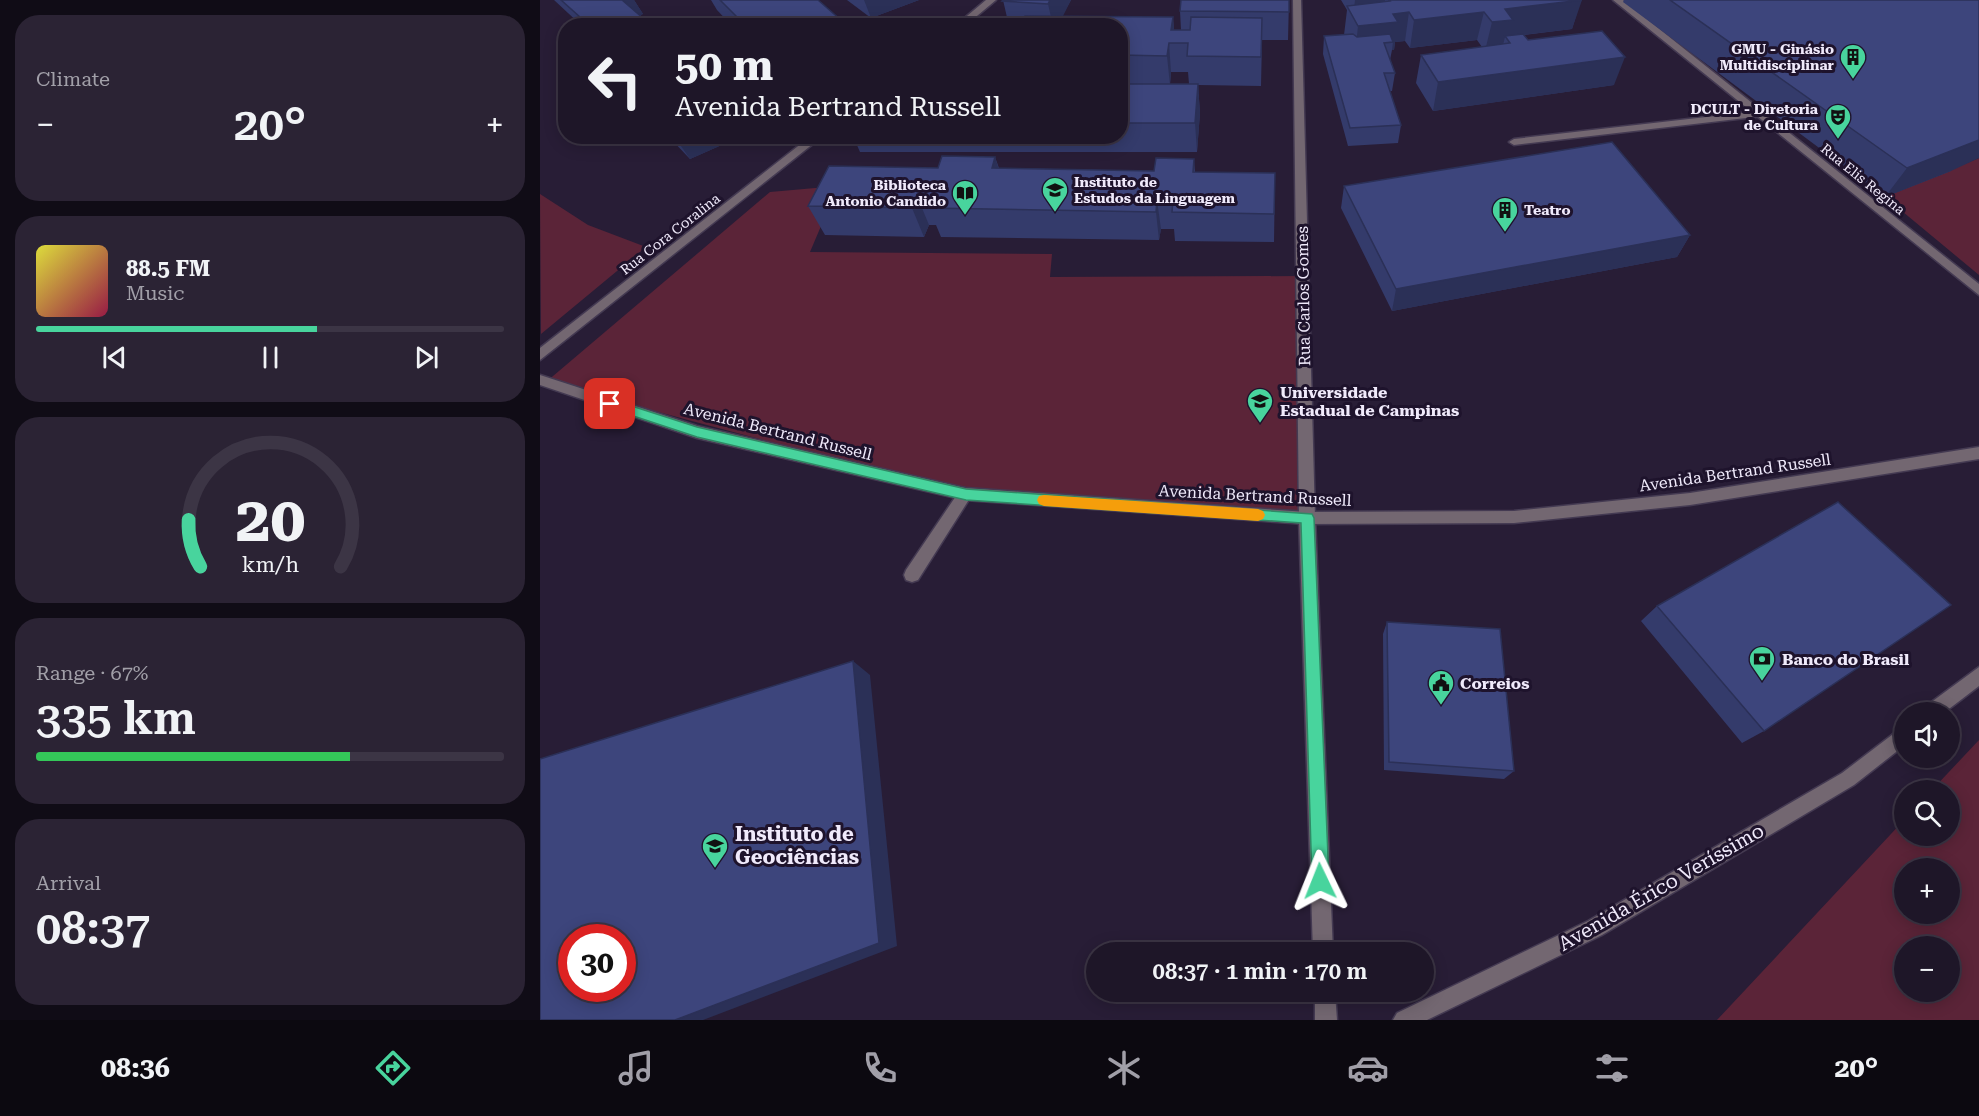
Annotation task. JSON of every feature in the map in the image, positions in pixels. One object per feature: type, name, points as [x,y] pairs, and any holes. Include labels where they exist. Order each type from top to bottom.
[{"type":"street","points":[[969,18],[992,0]]},
{"type":"street","name":"Rua Carlos Gomes","points":[[1298,0],[1307,518],[1323,942]]},
{"type":"street","name":"Rua Elis Regina","points":[[1617,0],[1979,291]]},
{"type":"street","points":[[1514,142],[1759,114]]},
{"type":"street","name":"Rua Cora Coralina","points":[[540,356],[808,144]]},
{"type":"street","name":"Avenida Bertrand Russell","points":[[540,381],[697,432],[966,494],[1307,518],[1514,518],[1690,499],[1979,453]]},
{"type":"street","points":[[912,575],[966,494]]},
{"type":"street","points":[[1945,702],[1979,675]]},
{"type":"street","name":"Avenida Érico Veríssimo","points":[[1404,1020],[1595,928],[1848,779],[1894,743]]},
{"type":"street","points":[[1325,1002],[1326,1020]]},
{"type":"shaded area","points":[[1979,158],[1979,275],[1885,197]]},
{"type":"shaded area","points":[[838,186],[810,252],[1052,254],[1050,277],[1303,276],[1307,518],[965,494],[546,382],[770,192]]},
{"type":"shaded area","points":[[540,194],[588,225],[646,247],[541,334]]},
{"type":"shaded area","points":[[1979,740],[1979,1020],[1717,1020],[1894,831],[1894,846],[1960,846],[1960,780],[1941,780],[1953,768],[1960,768],[1960,760]]},
{"type":"building","points":[[561,0],[622,0],[643,18],[581,18]]},
{"type":"building","points":[[720,0],[818,0],[839,18],[738,18]]},
{"type":"building","points":[[1003,0],[1050,0],[1048,4]]},
{"type":"building","points":[[1181,0],[1289,0],[1289,12],[1180,11]]},
{"type":"building","points":[[1389,0],[1582,0],[1505,9],[1513,20],[1492,22],[1484,12],[1414,20],[1409,12],[1393,14],[1398,22],[1358,26],[1347,6]]},
{"type":"building","name":"GMU - Ginásio Multidisciplinar","points":[[1670,0],[1979,0],[1979,140],[1907,168]]},
{"type":"building","points":[[1025,16],[1173,17],[1171,30],[1190,30],[1191,17],[1262,18],[1261,57],[1187,56],[1188,43],[1169,43],[1167,56],[1128,55],[1128,18],[1024,18]]},
{"type":"building","points":[[1602,31],[1625,57],[1438,82],[1421,55],[1510,43],[1505,36],[1523,34],[1528,40]]},
{"type":"building","points":[[1353,34],[1357,37],[1390,34],[1393,42],[1384,43],[1395,73],[1384,73],[1401,125],[1350,128],[1324,36]]},
{"type":"building","points":[[1128,84],[1198,84],[1195,123],[1128,123]]},
{"type":"building","name":"Teatro","points":[[1612,142],[1690,235],[1396,289],[1344,186]]},
{"type":"building","points":[[942,156],[995,157],[992,168],[1154,171],[1156,158],[1194,159],[1193,172],[1275,173],[1274,214],[1172,212],[1173,200],[1157,200],[1156,212],[929,208],[934,197],[917,196],[912,208],[808,206],[829,166],[938,168]]},
{"type":"building","name":"Banco do Brasil","points":[[1838,502],[1951,605],[1764,731],[1657,606]]},
{"type":"building","name":"Correios","points":[[1387,622],[1500,629],[1514,771],[1389,762]]},
{"type":"building","name":"Instituto de Geociências","points":[[853,661],[879,943],[675,1020],[540,1020],[540,759]]},
{"type":"slow traffic","points":[[1044,500],[1258,515]]},
{"type":"place","name":"GMU - Ginásio Multidisciplinar","points":[[1853,80]]},
{"type":"place","name":"DCULT - Diretoria de Cultura","points":[[1838,140]]},
{"type":"place","name":"Instituto de Estudos da Linguagem","points":[[1055,213]]},
{"type":"place","name":"Biblioteca Antonio Candido","points":[[965,216]]},
{"type":"place","name":"Teatro","points":[[1505,233]]},
{"type":"place","name":"Universidade Estadual de Campinas","points":[[1260,424]]},
{"type":"place","name":"Banco do Brasil","points":[[1762,682]]},
{"type":"place","name":"Correios","points":[[1441,706]]},
{"type":"place","name":"Instituto de Geociências","points":[[715,869]]},
{"type":"route","points":[[610,404],[697,432],[966,494],[1307,518],[1320,881]]}]
